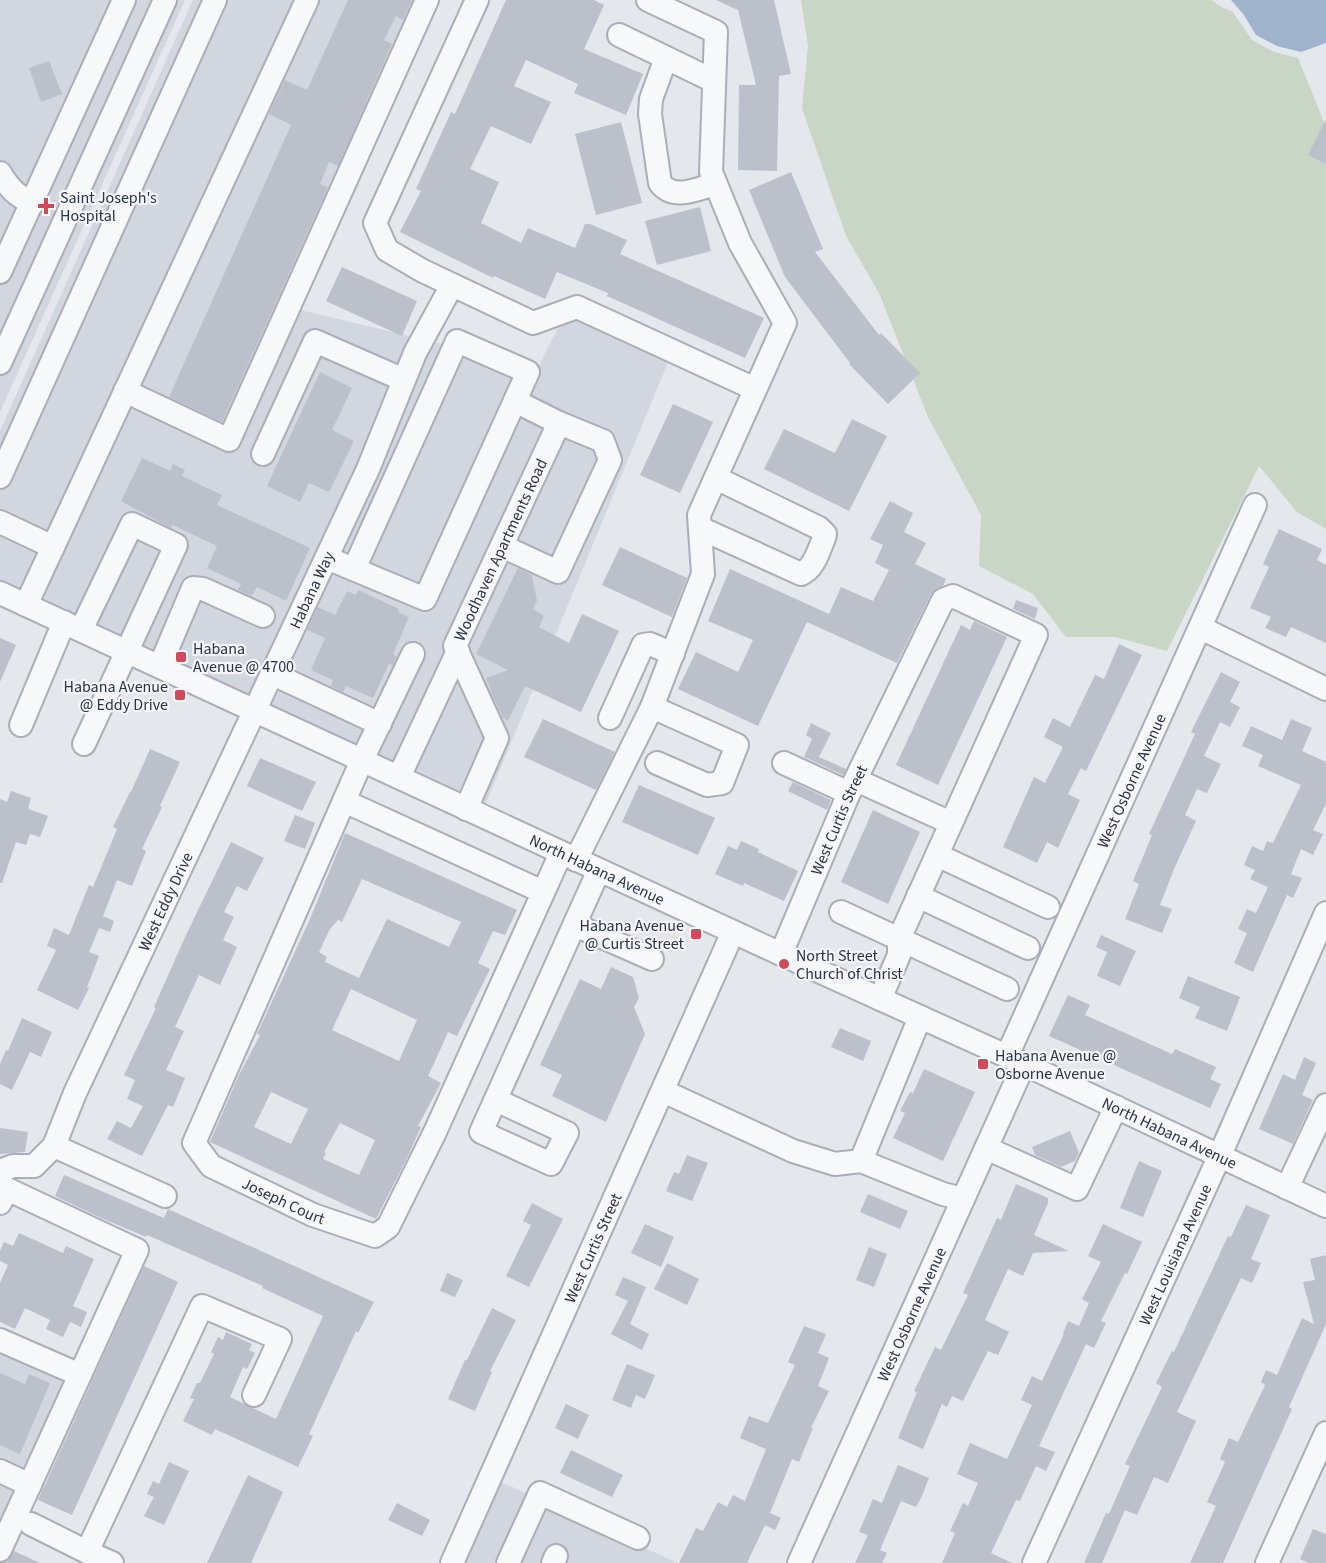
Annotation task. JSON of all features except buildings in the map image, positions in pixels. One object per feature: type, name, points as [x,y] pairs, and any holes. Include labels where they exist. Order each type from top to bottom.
[{"type":"street","points":[[1,268],[33,203],[123,0]]},
{"type":"street","points":[[0,363],[165,0]]},
{"type":"street","points":[[0,477],[215,0]]},
{"type":"street","points":[[26,605],[307,0]]},
{"type":"street","points":[[125,391],[229,440],[427,0]]},
{"type":"street","points":[[477,0],[375,223],[387,249],[423,271],[533,323],[578,307],[755,389]]},
{"type":"street","points":[[648,0],[716,32],[711,172],[716,184],[678,194],[666,190],[660,183],[650,114],[651,99],[666,58]]},
{"type":"street","points":[[619,35],[714,81]]},
{"type":"street","points":[[0,173],[9,188],[20,198],[33,203]]},
{"type":"street","name":"Joseph Court","points":[[413,654],[362,760],[194,1143],[211,1166],[313,1215],[375,1236],[388,1227],[435,1132],[543,892],[569,856],[652,707],[703,574],[699,515],[785,323],[740,243],[716,184]]},
{"type":"street","name":"Habana Way","points":[[256,710],[368,469],[415,353],[452,285]]},
{"type":"street","points":[[263,454],[315,341],[404,380]]},
{"type":"street","points":[[327,558],[424,599],[528,372],[458,341],[354,569]]},
{"type":"street","points":[[502,546],[558,572],[610,460],[603,441],[514,401]]},
{"type":"street","name":"Woodhaven Apartments Road","points":[[466,809],[497,738],[455,646],[559,423]]},
{"type":"street","points":[[700,528],[801,574],[810,567],[824,538],[825,534],[819,528],[716,478]]},
{"type":"street","name":"West Osborne Avenue","points":[[799,1563],[986,1148],[1015,1060],[1163,706],[1201,628],[1255,505]]},
{"type":"street","points":[[0,522],[53,547]]},
{"type":"street","points":[[21,725],[73,626],[132,524],[176,545],[84,744]]},
{"type":"street","points":[[160,666],[193,588],[203,589],[263,616]]},
{"type":"street","name":"North Habana Avenue","points":[[0,593],[1015,1060],[1326,1206]]},
{"type":"street","name":"West Curtis Street","points":[[781,954],[852,787],[899,689],[943,600],[953,596],[1036,635],[951,823]]},
{"type":"street","points":[[1201,628],[1326,689]]},
{"type":"street","points":[[610,718],[643,645],[650,644],[673,654]]},
{"type":"street","points":[[399,777],[458,651]]},
{"type":"street","points":[[273,674],[380,724]]},
{"type":"street","points":[[652,707],[737,745],[722,783],[707,785],[657,763]]},
{"type":"street","name":"West Eddy Drive","points":[[54,1146],[75,1093],[256,710]]},
{"type":"street","points":[[784,763],[951,823],[899,939],[886,950],[873,996]]},
{"type":"street","points":[[344,801],[543,892]]},
{"type":"street","points":[[937,855],[1048,907]]},
{"type":"street","points":[[496,1100],[567,1132],[551,1164],[482,1132],[496,1100],[575,926],[599,870]]},
{"type":"street","points":[[918,896],[1028,948]]},
{"type":"street","points":[[841,912],[1007,989]]},
{"type":"street","name":"West Louisiana Avenue","points":[[1034,1563],[1220,1155],[1326,913]]},
{"type":"street","points":[[575,926],[652,959]]},
{"type":"street","name":"West Curtis Street","points":[[452,1563],[733,932]]},
{"type":"street","points":[[861,1161],[920,1017]]},
{"type":"street","points":[[663,1091],[793,1150],[835,1164],[861,1161],[943,1194],[963,1199]]},
{"type":"street","points":[[1287,1188],[1326,1105]]},
{"type":"street","points":[[986,1148],[1077,1189],[1116,1107]]},
{"type":"street","points":[[0,1171],[13,1166],[34,1166],[54,1146],[165,1196]]},
{"type":"street","points":[[0,1203],[7,1189],[137,1250],[0,1550]]},
{"type":"street","points":[[15,1518],[102,1559],[202,1306],[280,1339],[254,1395]]},
{"type":"street","points":[[0,1340],[80,1375]]},
{"type":"street","points":[[1267,1563],[1326,1433]]},
{"type":"street","points":[[0,1471],[30,1485]]},
{"type":"street","points":[[508,1563],[540,1493],[638,1538]]},
{"type":"shaded area","name":"Saint Joseph's Hospital","points":[[0,0],[185,0],[0,412]]},
{"type":"shaded area","points":[[193,0],[430,0],[292,308],[538,367],[561,322],[576,316],[669,360],[484,808],[477,805],[505,741],[447,642],[488,737],[461,798],[267,707],[360,465],[251,700],[0,584],[0,431]]},
{"type":"shaded area","points":[[0,1335],[85,1374],[3,1563],[0,1563]]},
{"type":"shaded area","points":[[499,1481],[678,1563],[462,1563]]},
{"type":"green space","points":[[801,0],[1211,0],[1232,11],[1252,40],[1274,52],[1298,58],[1326,127],[1326,529],[1297,512],[1259,466],[1167,651],[1115,637],[1066,637],[1033,594],[979,566],[981,515],[928,417],[879,293],[846,236],[802,108],[808,46]]},
{"type":"water","points":[[1231,0],[1326,0],[1326,43],[1301,52],[1277,46],[1256,35],[1244,15]]},
{"type":"place","name":"Saint Joseph's Hospital","points":[[46,206]]},
{"type":"place","name":"Habana Avenue @ 4700","points":[[181,657]]},
{"type":"place","name":"Habana Avenue @ Eddy Drive","points":[[180,695]]},
{"type":"place","name":"Habana Avenue @ Curtis Street","points":[[696,934]]},
{"type":"place","name":"North Street Church of Christ","points":[[784,964]]},
{"type":"place","name":"Habana Avenue @ Osborne Avenue","points":[[983,1064]]}]
